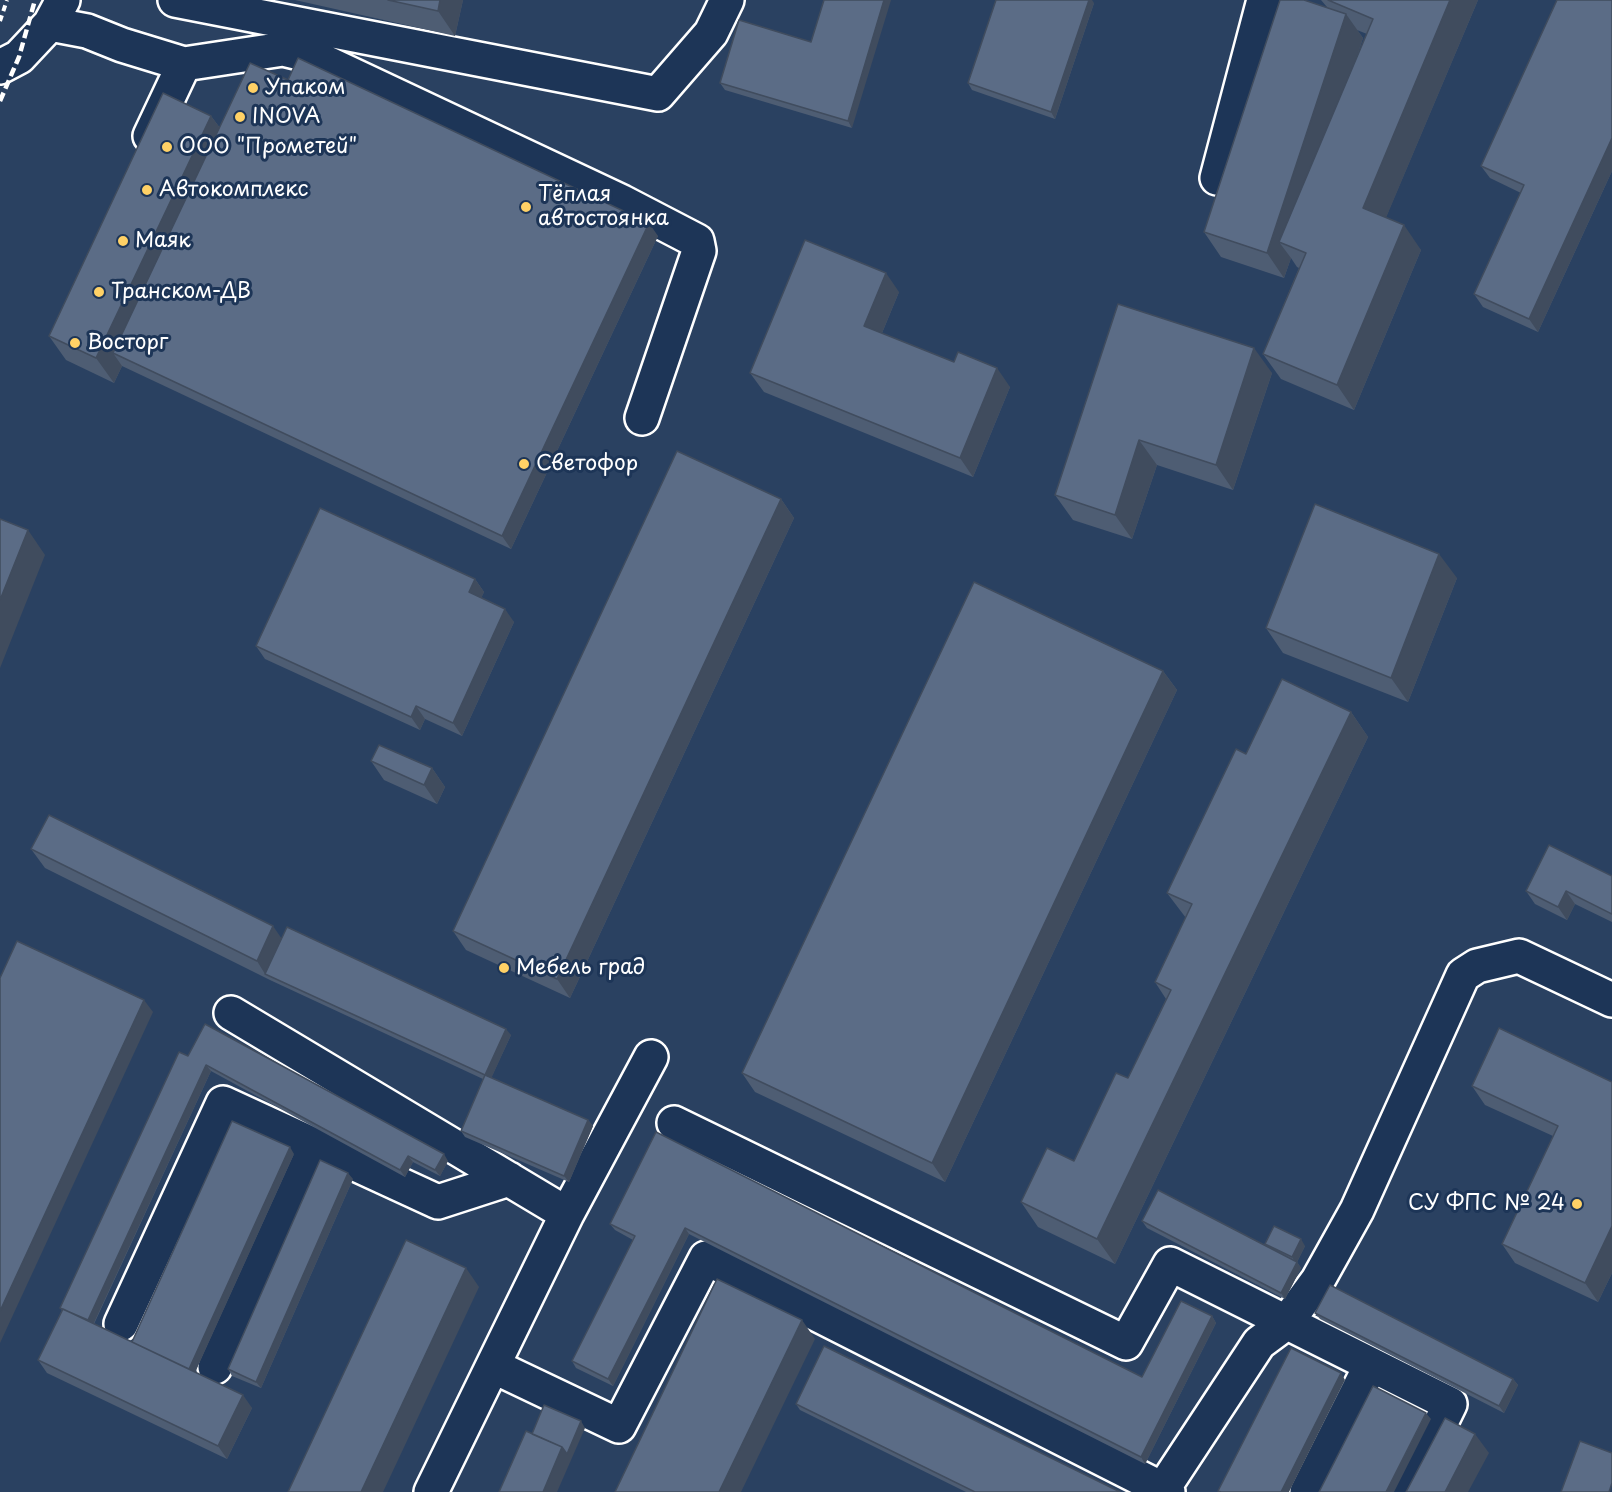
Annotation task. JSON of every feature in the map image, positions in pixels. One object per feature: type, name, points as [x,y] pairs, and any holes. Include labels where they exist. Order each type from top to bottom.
[{"type":"street","points":[[175,0],[658,94],[711,33],[727,0]]},
{"type":"street","points":[[1217,178],[1264,0]]},
{"type":"street","points":[[9,62],[56,12],[87,31],[122,45],[184,64],[283,49],[312,56],[622,202],[697,241],[699,251],[642,418]]},
{"type":"street","points":[[139,158],[184,64]]},
{"type":"street","points":[[493,1366],[619,1426],[706,1258],[1164,1491],[1259,1343],[1286,1323],[1318,1280],[1357,1209],[1463,975],[1477,966],[1519,956],[1612,1000]]},
{"type":"street","points":[[231,1013],[567,1214]]},
{"type":"street","points":[[432,1492],[567,1214],[651,1057]]},
{"type":"street","points":[[121,1324],[223,1103],[438,1202],[509,1179]]},
{"type":"street","points":[[674,1123],[1126,1343],[1170,1263],[1450,1404],[1407,1492]]},
{"type":"street","points":[[215,1367],[314,1144]]},
{"type":"street","points":[[1307,1492],[1371,1365]]},
{"type":"path","points":[[0,21],[7,0]]},
{"type":"building","points":[[388,0],[440,0],[438,11]]},
{"type":"building","points":[[824,0],[884,0],[848,121],[720,83],[739,20],[811,42]]},
{"type":"building","points":[[996,0],[1089,0],[1051,112],[968,83]]},
{"type":"building","points":[[1280,0],[1304,0],[1346,14],[1267,253],[1204,232]]},
{"type":"building","points":[[1328,0],[1450,0],[1363,208],[1404,225],[1337,385],[1263,354],[1306,253],[1279,242],[1373,19]]},
{"type":"building","points":[[1557,0],[1612,0],[1612,138],[1529,319],[1474,294],[1524,185],[1481,166]]},
{"type":"building","points":[[298,58],[649,223],[502,536],[113,353],[250,63],[288,80]]},
{"type":"building","points":[[163,93],[211,116],[96,358],[49,336]]},
{"type":"building","points":[[805,240],[886,273],[864,326],[954,362],[958,352],[997,368],[960,458],[750,373]]},
{"type":"building","points":[[1118,304],[1254,348],[1216,465],[1139,440],[1115,515],[1055,495]]},
{"type":"building","points":[[677,451],[781,499],[557,979],[453,931]]},
{"type":"building","points":[[1315,504],[1439,554],[1391,678],[1266,628]]},
{"type":"building","points":[[320,508],[475,579],[469,592],[505,609],[453,723],[416,706],[411,717],[256,646]]},
{"type":"building","points":[[0,519],[28,530],[0,600]]},
{"type":"building","points":[[974,582],[1163,671],[932,1163],[742,1073]]},
{"type":"building","points":[[1282,679],[1351,712],[1097,1239],[1021,1202],[1047,1148],[1074,1161],[1116,1073],[1128,1078],[1171,990],[1155,982],[1192,904],[1167,893],[1236,749],[1246,754]]},
{"type":"building","points":[[379,745],[432,768],[424,785],[371,761]]},
{"type":"building","points":[[49,815],[273,926],[257,961],[31,849]]},
{"type":"building","points":[[1549,845],[1612,876],[1612,914],[1566,891],[1558,907],[1526,891]]},
{"type":"building","points":[[287,927],[506,1029],[485,1075],[265,974]]},
{"type":"building","points":[[17,941],[144,1000],[0,1311],[0,978]]},
{"type":"building","points":[[205,1024],[444,1154],[435,1170],[408,1156],[400,1170],[206,1065],[88,1320],[60,1308],[179,1052],[188,1056]]},
{"type":"building","name":"СУ ФПС № 24","points":[[1499,1028],[1612,1082],[1612,1226],[1585,1283],[1502,1244],[1558,1126],[1472,1086]]},
{"type":"building","points":[[485,1075],[588,1120],[564,1176],[461,1131]]},
{"type":"building","points":[[232,1121],[290,1147],[189,1369],[132,1342]]},
{"type":"building","points":[[656,1132],[1142,1377],[1181,1301],[1212,1316],[1141,1457],[685,1228],[608,1379],[572,1361],[635,1236],[610,1224]]},
{"type":"building","points":[[320,1160],[348,1173],[256,1382],[228,1369]]},
{"type":"building","points":[[1158,1190],[1297,1262],[1281,1293],[1142,1221]]},
{"type":"building","points":[[1274,1226],[1301,1239],[1292,1257],[1265,1244]]},
{"type":"building","points":[[406,1240],[466,1268],[361,1492],[288,1492]]},
{"type":"building","points":[[717,1279],[802,1320],[719,1492],[615,1492]]},
{"type":"building","points":[[1330,1285],[1513,1379],[1499,1406],[1315,1313]]},
{"type":"building","points":[[63,1309],[243,1395],[218,1446],[38,1360]]},
{"type":"building","points":[[824,1346],[1120,1492],[975,1492],[796,1404]]},
{"type":"building","points":[[1291,1348],[1341,1373],[1281,1492],[1218,1491]]},
{"type":"building","points":[[1373,1386],[1426,1413],[1386,1492],[1319,1492]]},
{"type":"building","points":[[544,1405],[581,1421],[567,1454],[562,1447],[532,1434]]},
{"type":"building","points":[[1445,1418],[1475,1434],[1445,1492],[1406,1492]]},
{"type":"building","points":[[526,1431],[562,1447],[543,1492],[499,1492]]},
{"type":"building","points":[[1580,1441],[1612,1453],[1612,1483],[1609,1492],[1561,1492]]},
{"type":"railway","points":[[0,101],[19,57],[35,0]]},
{"type":"place","name":"Упаком","points":[[253,88]]},
{"type":"place","name":"INOVA","points":[[240,117]]},
{"type":"place","name":"ООО \"Прометей\"","points":[[167,147]]},
{"type":"place","name":"Автокомплекс","points":[[147,190]]},
{"type":"place","name":"Тёплая автостоянка","points":[[526,207]]},
{"type":"place","name":"Маяк","points":[[123,241]]},
{"type":"place","name":"Транском-ДВ","points":[[99,292]]},
{"type":"place","name":"Восторг","points":[[75,343]]},
{"type":"place","name":"Светофор","points":[[524,464]]},
{"type":"place","name":"Мебель град","points":[[504,968]]},
{"type":"place","name":"СУ ФПС № 24","points":[[1577,1204]]}]
